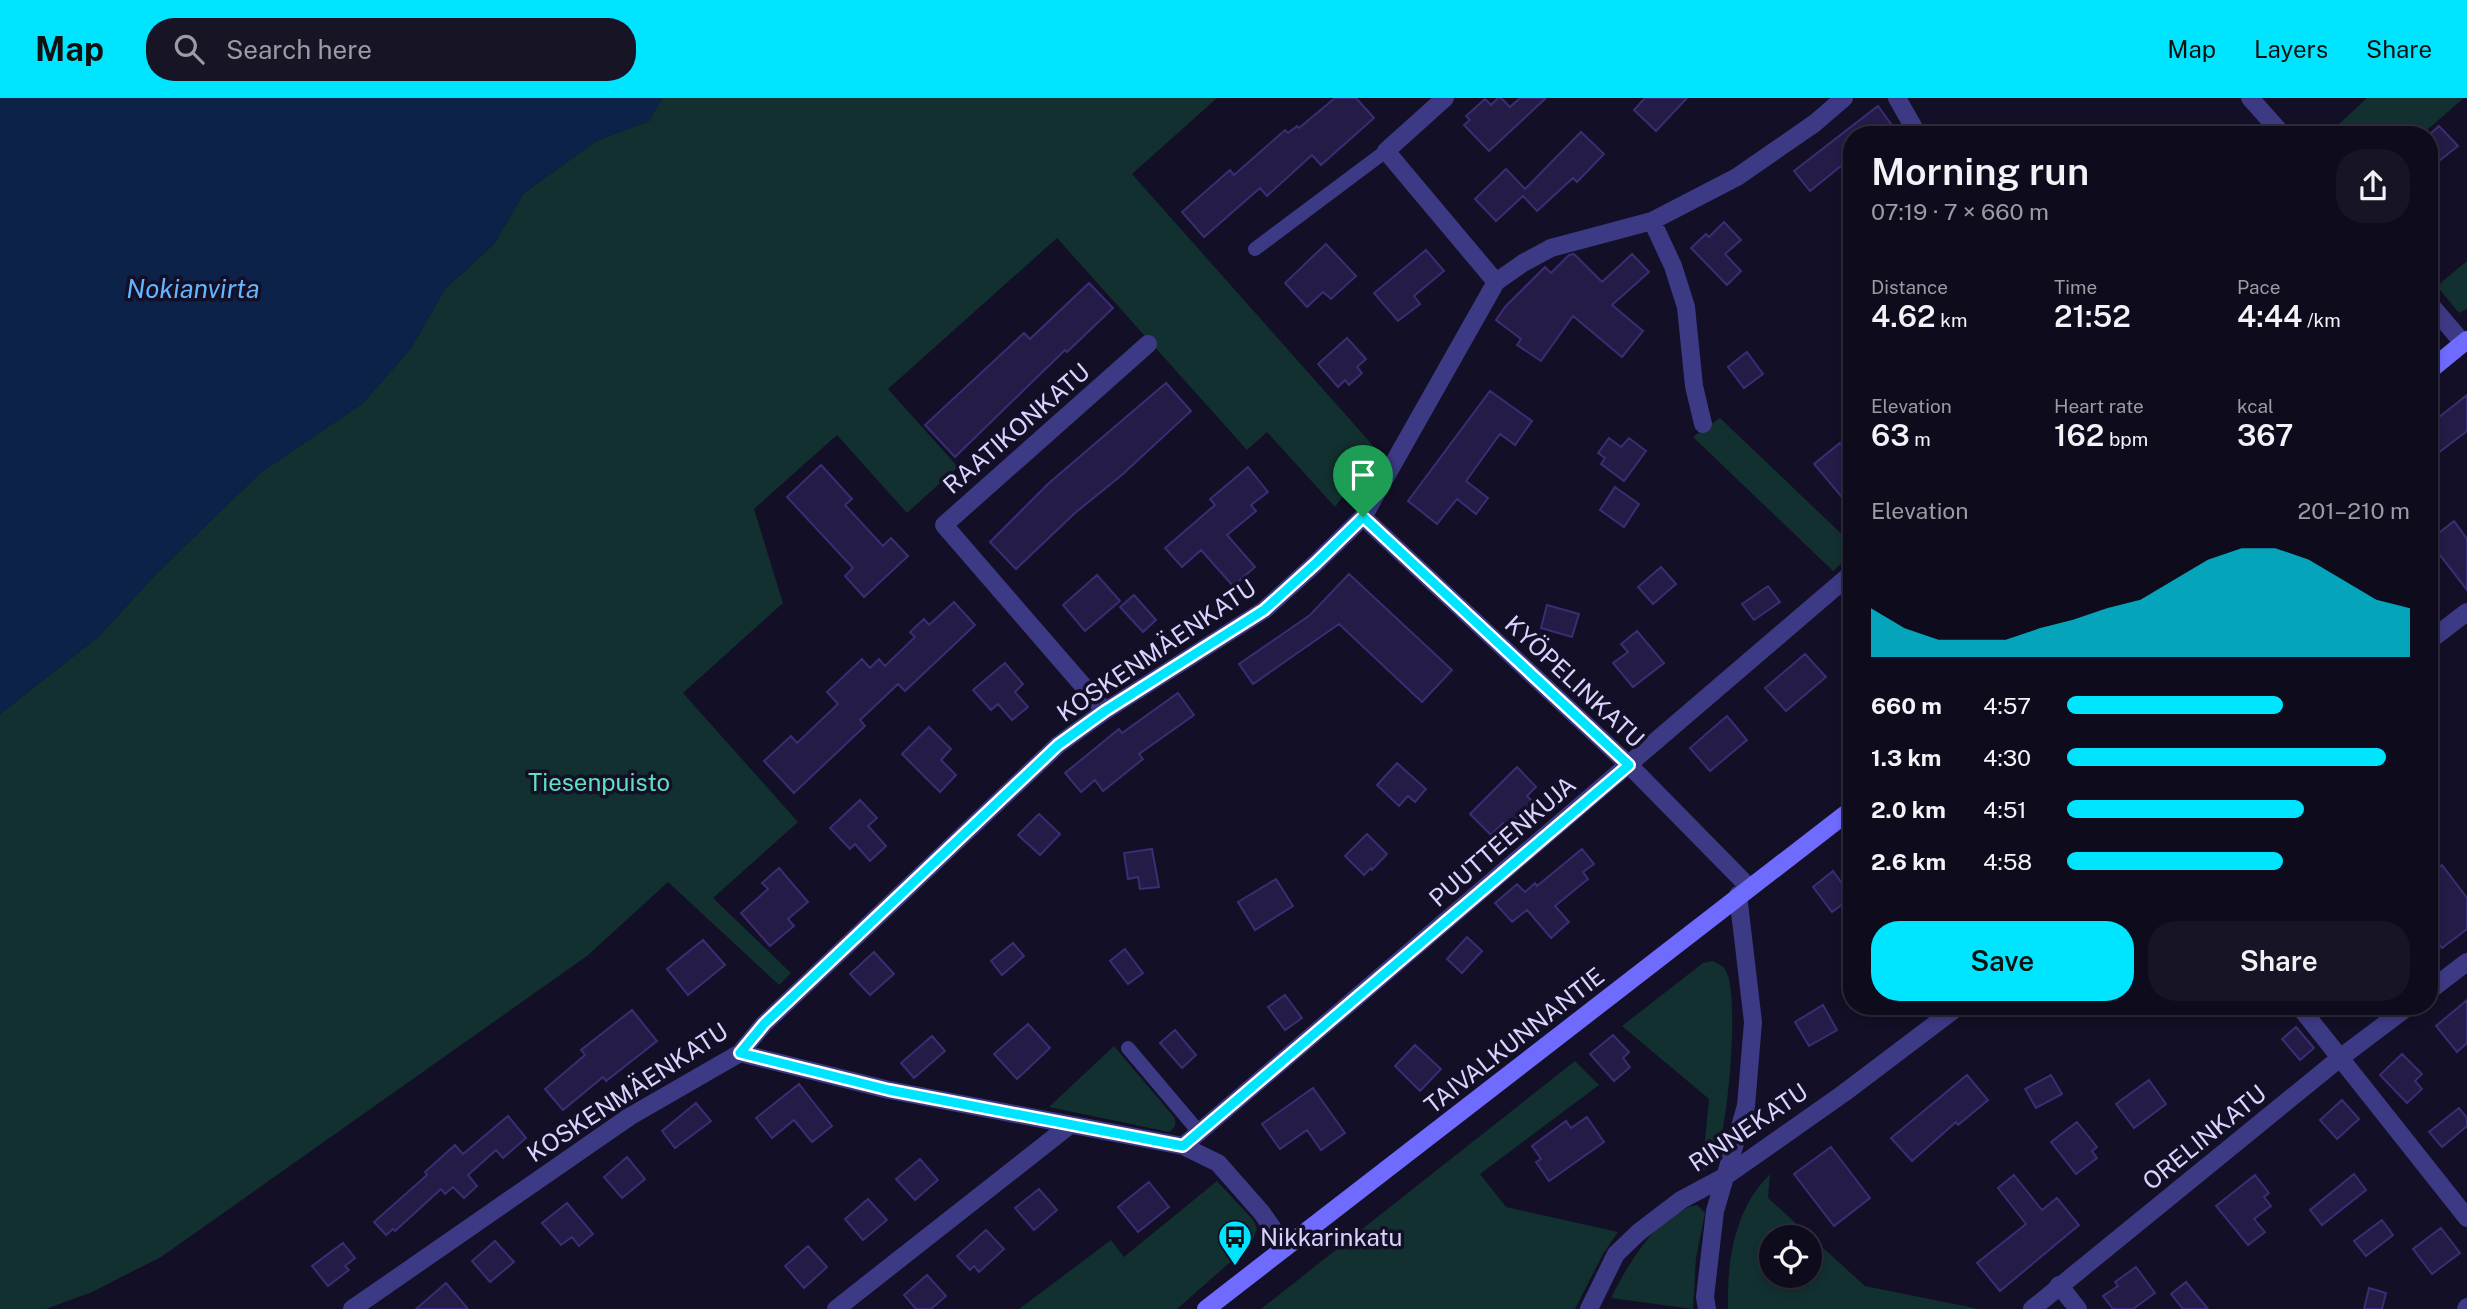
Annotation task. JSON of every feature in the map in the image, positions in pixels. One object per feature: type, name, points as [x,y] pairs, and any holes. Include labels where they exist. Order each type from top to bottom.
[{"type":"main road","points":[[2438,364],[2465,342]]},
{"type":"main road","name":"TAIVALKUNNANTIE","points":[[1206,1309],[1843,816]]},
{"type":"street","points":[[1444,98],[1386,151],[1496,282]]},
{"type":"street","name":"KOSKENMÄENKATU","points":[[352,1309],[629,1116],[740,1053],[764,1024],[1058,745],[1105,711],[1264,610],[1363,517],[1496,282],[1551,248],[1652,221],[1737,177],[1815,123],[1844,98]]},
{"type":"street","points":[[1897,98],[1913,126]]},
{"type":"street","points":[[2250,98],[2275,126]]},
{"type":"street","points":[[1652,221],[1673,266],[1686,307],[1694,386],[1703,424]]},
{"type":"street","points":[[2438,313],[2465,342]]},
{"type":"street","name":"RAATIKONKATU","points":[[1105,711],[944,525],[1148,344]]},
{"type":"street","name":"KYÖPELINKATU","points":[[1363,517],[1629,765],[1744,891]]},
{"type":"street","name":"PUUTTEENKUJA","points":[[1183,1146],[1843,580]]},
{"type":"street","points":[[2438,634],[2467,612]]},
{"type":"street","points":[[1707,1309],[1705,1297],[1715,1211],[1746,1106],[1753,1022],[1744,891]]},
{"type":"street","points":[[2438,984],[2467,962]]},
{"type":"street","name":"RINNEKATU","points":[[1589,1309],[1616,1254],[1639,1232],[1681,1200],[1726,1176],[1844,1093],[1947,1015]]},
{"type":"street","points":[[2306,1015],[2467,1218]]},
{"type":"street","name":"ORELINKATU","points":[[2032,1309],[2340,1058],[2397,1015]]},
{"type":"street","points":[[740,1053],[889,1090],[1183,1146],[1218,1163],[1262,1213],[1285,1246]]},
{"type":"street","points":[[836,1309],[1070,1125]]},
{"type":"street","points":[[2059,1285],[2078,1309]]},
{"type":"lane","points":[[1255,249],[1386,151]]},
{"type":"lane","points":[[1128,1048],[1199,1132]]},
{"type":"green space","name":"Tiesenpuisto","points":[[662,98],[1217,98],[1132,174],[1377,450],[1335,507],[1267,432],[1247,450],[1057,238],[888,389],[958,467],[907,513],[837,435],[754,509],[783,603],[683,693],[798,822],[713,898],[791,973],[779,985],[668,882],[587,956],[161,1257],[92,1292],[46,1309],[0,1309],[0,714],[98,637],[157,573],[260,473],[363,403],[411,348],[445,289],[494,244],[524,193],[596,141],[649,121]]},
{"type":"green space","points":[[2367,98],[2464,98],[2431,126],[2337,126]]},
{"type":"green space","points":[[2467,261],[2467,309],[2459,313],[2438,285]]},
{"type":"green space","points":[[1720,418],[1843,535],[1843,562],[1833,571],[1693,437]]},
{"type":"green space","points":[[1713,961],[1725,969],[1730,985],[1732,1035],[1724,1124],[1714,1161],[1702,1172],[1709,1099],[1622,1026],[1703,963]]},
{"type":"green space","points":[[1114,1046],[1174,1117],[1175,1126],[1169,1132],[1049,1107]]},
{"type":"green space","points":[[1575,1061],[1599,1085],[1480,1174],[1506,1207],[1618,1232],[1603,1254],[1575,1309],[1261,1309]]},
{"type":"green space","points":[[1770,1174],[1768,1198],[1798,1225],[1759,1225],[1759,1288],[1822,1288],[1822,1247],[1865,1286],[1979,1309],[1728,1309],[1731,1254],[1748,1203]]},
{"type":"green space","points":[[1217,1181],[1254,1221],[1257,1229],[1244,1250],[1177,1309],[1019,1309],[1111,1240],[1124,1257]]},
{"type":"green space","points":[[1697,1205],[1705,1213],[1696,1258],[1693,1309],[1611,1298],[1625,1271],[1657,1229],[1683,1209]]},
{"type":"water","name":"Nokianvirta","points":[[0,98],[662,98],[649,121],[596,141],[524,193],[494,244],[445,289],[411,348],[363,403],[260,473],[157,573],[98,637],[0,714]]},
{"type":"building","points":[[1335,98],[1356,98],[1374,118],[1321,165],[1312,155],[1267,196],[1260,188],[1204,237],[1182,212],[1230,170],[1234,175],[1285,130],[1288,133],[1297,126],[1299,128]]},
{"type":"building","points":[[1498,98],[1510,107],[1520,98],[1546,98],[1489,151],[1464,125],[1470,120],[1466,116],[1485,99],[1491,105]]},
{"type":"building","points":[[1645,98],[1687,98],[1656,131],[1634,110]]},
{"type":"building","points":[[1878,106],[1892,126],[1852,126]]},
{"type":"building","points":[[2438,127],[2458,146],[2438,162]]},
{"type":"building","points":[[1581,132],[1604,154],[1577,182],[1573,178],[1537,211],[1523,196],[1496,221],[1475,199],[1506,169],[1525,189]]},
{"type":"building","points":[[1843,133],[1843,164],[1810,191],[1794,171]]},
{"type":"building","points":[[1724,222],[1741,240],[1725,254],[1741,271],[1727,285],[1691,248],[1706,234],[1709,237]]},
{"type":"building","points":[[1326,244],[1356,276],[1331,299],[1323,292],[1307,307],[1285,283]]},
{"type":"building","points":[[1426,250],[1444,271],[1414,296],[1420,304],[1398,321],[1374,293]]},
{"type":"building","points":[[1574,254],[1602,282],[1632,254],[1649,272],[1612,305],[1643,331],[1622,357],[1573,316],[1541,361],[1517,345],[1521,339],[1496,320],[1505,307],[1545,267],[1551,273],[1569,255]]},
{"type":"building","points":[[1089,283],[1113,308],[1067,352],[1065,350],[955,457],[925,425],[1024,333],[1030,339]]},
{"type":"building","points":[[1347,338],[1366,359],[1357,367],[1362,373],[1349,385],[1345,380],[1338,387],[1318,364]]},
{"type":"building","points":[[1747,352],[1763,374],[1744,388],[1728,367]]},
{"type":"building","points":[[1166,383],[1191,411],[1016,569],[990,542],[1049,483]]},
{"type":"building","points":[[1490,391],[1532,421],[1515,445],[1500,434],[1466,481],[1488,498],[1476,514],[1457,499],[1437,524],[1408,501]]},
{"type":"building","points":[[2467,395],[2467,431],[2438,453],[2438,418]]},
{"type":"building","points":[[1609,438],[1621,447],[1629,438],[1646,451],[1624,481],[1601,464],[1605,458],[1598,453]]},
{"type":"building","points":[[1840,443],[1843,446],[1843,498],[1814,464]]},
{"type":"building","points":[[821,465],[852,499],[845,505],[883,546],[891,538],[908,556],[864,597],[845,576],[853,568],[787,497]]},
{"type":"building","points":[[1248,467],[1268,492],[1251,505],[1256,511],[1227,535],[1255,567],[1233,586],[1201,550],[1182,567],[1165,548],[1215,505],[1210,499]]},
{"type":"building","points":[[1615,487],[1639,504],[1624,527],[1600,510]]},
{"type":"building","points":[[2454,521],[2467,539],[2467,590],[2438,553],[2438,534]]},
{"type":"building","points":[[1661,567],[1676,584],[1653,604],[1638,587]]},
{"type":"building","points":[[1349,574],[1452,670],[1422,702],[1339,624],[1253,684],[1239,664],[1310,615]]},
{"type":"building","points":[[1097,575],[1120,601],[1085,631],[1063,605]]},
{"type":"building","points":[[1768,586],[1780,602],[1754,620],[1742,604]]},
{"type":"building","points":[[1134,595],[1156,620],[1143,632],[1120,607]]},
{"type":"building","points":[[954,602],[975,625],[905,691],[898,684],[860,720],[865,726],[794,793],[764,761],[791,736],[797,743],[838,704],[827,692],[862,659],[870,668],[879,659],[885,666],[915,637],[910,632],[924,619],[929,625]]},
{"type":"building","points":[[1547,605],[1579,614],[1572,637],[1541,628]]},
{"type":"building","points":[[1637,631],[1664,663],[1633,687],[1613,663],[1628,652],[1621,644]]},
{"type":"building","points":[[1805,654],[1826,677],[1786,711],[1765,688]]},
{"type":"building","points":[[1005,663],[1023,684],[1015,692],[1028,707],[1012,720],[998,704],[991,710],[973,690]]},
{"type":"building","points":[[1178,693],[1194,715],[1139,754],[1143,759],[1103,791],[1095,780],[1081,792],[1065,773],[1119,729],[1122,733]]},
{"type":"building","points":[[1727,716],[1747,740],[1710,771],[1690,748]]},
{"type":"building","points":[[929,727],[951,749],[941,760],[956,775],[940,792],[902,754]]},
{"type":"building","points":[[1397,763],[1426,789],[1415,802],[1408,796],[1399,806],[1377,785]]},
{"type":"building","points":[[1517,767],[1536,787],[1527,796],[1533,802],[1508,827],[1503,823],[1491,835],[1470,814]]},
{"type":"building","points":[[860,800],[877,818],[868,826],[886,846],[870,861],[855,844],[850,849],[830,828]]},
{"type":"building","points":[[1039,814],[1060,834],[1040,855],[1018,835]]},
{"type":"building","points":[[1367,834],[1387,854],[1364,875],[1345,856]]},
{"type":"building","points":[[1152,849],[1159,887],[1140,889],[1138,877],[1128,879],[1124,853]]},
{"type":"building","points":[[1582,849],[1594,864],[1583,872],[1588,879],[1555,906],[1569,922],[1551,938],[1527,910],[1512,922],[1495,903],[1517,884],[1525,892],[1535,883],[1537,886]]},
{"type":"building","points":[[2442,865],[2467,898],[2467,929],[2442,948],[2438,943],[2438,868]]},
{"type":"building","points":[[779,868],[808,902],[788,919],[794,926],[770,946],[741,913],[768,889],[762,883]]},
{"type":"building","points":[[1833,871],[1843,885],[1843,904],[1832,912],[1813,887]]},
{"type":"building","points":[[1276,879],[1293,906],[1255,930],[1238,902]]},
{"type":"building","points":[[1467,937],[1482,951],[1462,973],[1447,959]]},
{"type":"building","points":[[703,940],[725,965],[688,995],[667,969]]},
{"type":"building","points":[[1013,943],[1024,956],[1002,975],[991,961]]},
{"type":"building","points":[[1125,949],[1143,973],[1128,984],[1110,961]]},
{"type":"building","points":[[874,952],[894,974],[870,995],[850,974]]},
{"type":"building","points":[[1285,995],[1302,1018],[1285,1030],[1268,1007]]},
{"type":"building","points":[[2467,1000],[2467,1043],[2457,1052],[2436,1026]]},
{"type":"building","points":[[1823,1005],[1837,1030],[1809,1046],[1795,1022]]},
{"type":"building","points":[[632,1010],[657,1041],[606,1081],[603,1077],[563,1110],[545,1089],[585,1055],[581,1050]]},
{"type":"building","points":[[1028,1024],[1050,1048],[1017,1079],[994,1054]]},
{"type":"building","points":[[2296,1027],[2314,1048],[2300,1060],[2282,1039]]},
{"type":"building","points":[[1175,1030],[1196,1055],[1182,1068],[1160,1043]]},
{"type":"building","points":[[1613,1035],[1629,1052],[1623,1058],[1630,1067],[1614,1081],[1590,1054]]},
{"type":"building","points":[[932,1036],[945,1051],[914,1078],[901,1063]]},
{"type":"building","points":[[1415,1045],[1441,1069],[1420,1091],[1395,1066]]},
{"type":"building","points":[[2402,1054],[2422,1074],[2415,1081],[2422,1089],[2407,1103],[2380,1075]]},
{"type":"building","points":[[1967,1075],[1988,1100],[1958,1125],[1956,1122],[1912,1161],[1891,1138]]},
{"type":"building","points":[[2051,1075],[2062,1094],[2036,1108],[2025,1089]]},
{"type":"building","points":[[2149,1080],[2166,1104],[2134,1128],[2116,1104]]},
{"type":"building","points":[[799,1084],[832,1126],[812,1142],[794,1120],[772,1138],[756,1118]]},
{"type":"building","points":[[1313,1088],[1345,1133],[1321,1150],[1307,1130],[1280,1149],[1262,1124]]},
{"type":"building","points":[[2342,1100],[2359,1119],[2337,1139],[2320,1120]]},
{"type":"building","points":[[696,1103],[711,1121],[675,1148],[662,1131]]},
{"type":"building","points":[[2459,1108],[2467,1118],[2467,1126],[2442,1147],[2429,1132]]},
{"type":"building","points":[[508,1116],[526,1138],[503,1158],[496,1150],[468,1175],[477,1186],[464,1198],[453,1187],[445,1194],[441,1189],[395,1231],[393,1229],[386,1235],[374,1222],[427,1175],[425,1172],[455,1145],[463,1154]]},
{"type":"building","points":[[1587,1117],[1604,1142],[1549,1181],[1536,1162],[1541,1159],[1532,1146],[1566,1121],[1571,1128]]},
{"type":"building","points":[[2077,1122],[2097,1147],[2092,1151],[2097,1158],[2076,1174],[2051,1142]]},
{"type":"building","points":[[1831,1147],[1870,1198],[1834,1226],[1794,1174]]},
{"type":"building","points":[[627,1157],[645,1179],[622,1198],[604,1177]]},
{"type":"building","points":[[920,1159],[938,1180],[915,1200],[896,1179]]},
{"type":"building","points":[[2354,1174],[2366,1190],[2322,1225],[2310,1210]]},
{"type":"building","points":[[2014,1175],[2042,1210],[2057,1198],[2079,1225],[2000,1291],[1977,1263],[2026,1224],[1998,1188]]},
{"type":"building","points":[[2255,1175],[2269,1193],[2264,1197],[2271,1206],[2254,1219],[2265,1232],[2248,1245],[2216,1206]]},
{"type":"building","points":[[1149,1182],[1169,1207],[1138,1232],[1118,1207]]},
{"type":"building","points":[[1039,1189],[1057,1210],[1034,1230],[1015,1208]]},
{"type":"building","points":[[868,1199],[887,1220],[863,1240],[845,1219]]},
{"type":"building","points":[[567,1203],[593,1234],[579,1246],[572,1237],[561,1245],[542,1223]]},
{"type":"building","points":[[2382,1220],[2393,1235],[2366,1256],[2354,1241]]},
{"type":"building","points":[[2441,1228],[2460,1253],[2432,1274],[2413,1249]]},
{"type":"building","points":[[986,1230],[1004,1249],[979,1272],[974,1266],[970,1270],[957,1256]]},
{"type":"building","points":[[495,1241],[514,1262],[490,1282],[472,1261]]},
{"type":"building","points":[[343,1243],[355,1258],[345,1266],[349,1270],[328,1286],[312,1266]]},
{"type":"building","points":[[808,1246],[827,1267],[804,1288],[785,1266]]},
{"type":"building","points":[[2136,1267],[2155,1293],[2133,1309],[2113,1309],[2103,1296],[2118,1286],[2115,1282]]},
{"type":"building","points":[[927,1275],[946,1296],[931,1309],[916,1309],[904,1295]]},
{"type":"building","points":[[2186,1282],[2208,1309],[2183,1309],[2171,1294]]},
{"type":"building","points":[[446,1283],[468,1309],[416,1309]]},
{"type":"building","points":[[2369,1288],[2386,1293],[2382,1309],[2364,1309]]},
{"type":"place","name":"Nikkarinkatu","points":[[1235,1267]]},
{"type":"route","points":[[1363,517],[1629,765],[1183,1146],[889,1090],[740,1053],[752,1035],[1058,745],[1105,711],[1264,610],[1363,517]]}]
